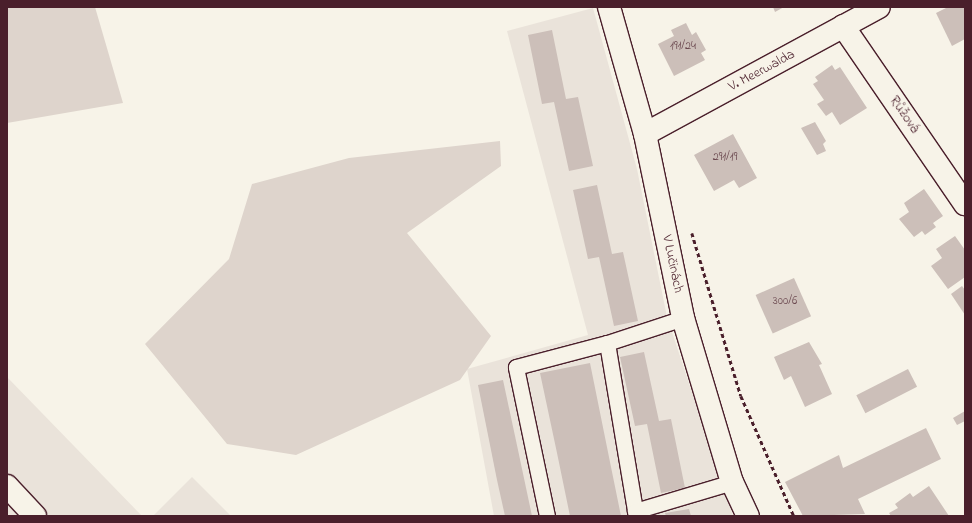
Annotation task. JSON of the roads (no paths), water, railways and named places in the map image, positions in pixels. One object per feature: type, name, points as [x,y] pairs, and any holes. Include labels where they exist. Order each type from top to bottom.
[{"type":"street","name":"V Lučinách","points":[[608,7],[644,134],[684,318],[732,482],[748,516]]},
{"type":"street","name":"V. Meerwalda","points":[[644,134],[879,7]]},
{"type":"street","name":"Růžová","points":[[843,26],[965,204]]},
{"type":"street","points":[[7,486],[35,516]]},
{"type":"lane","points":[[547,516],[516,367],[607,343],[684,318]]},
{"type":"lane","points":[[607,343],[636,514],[732,482]]}]
